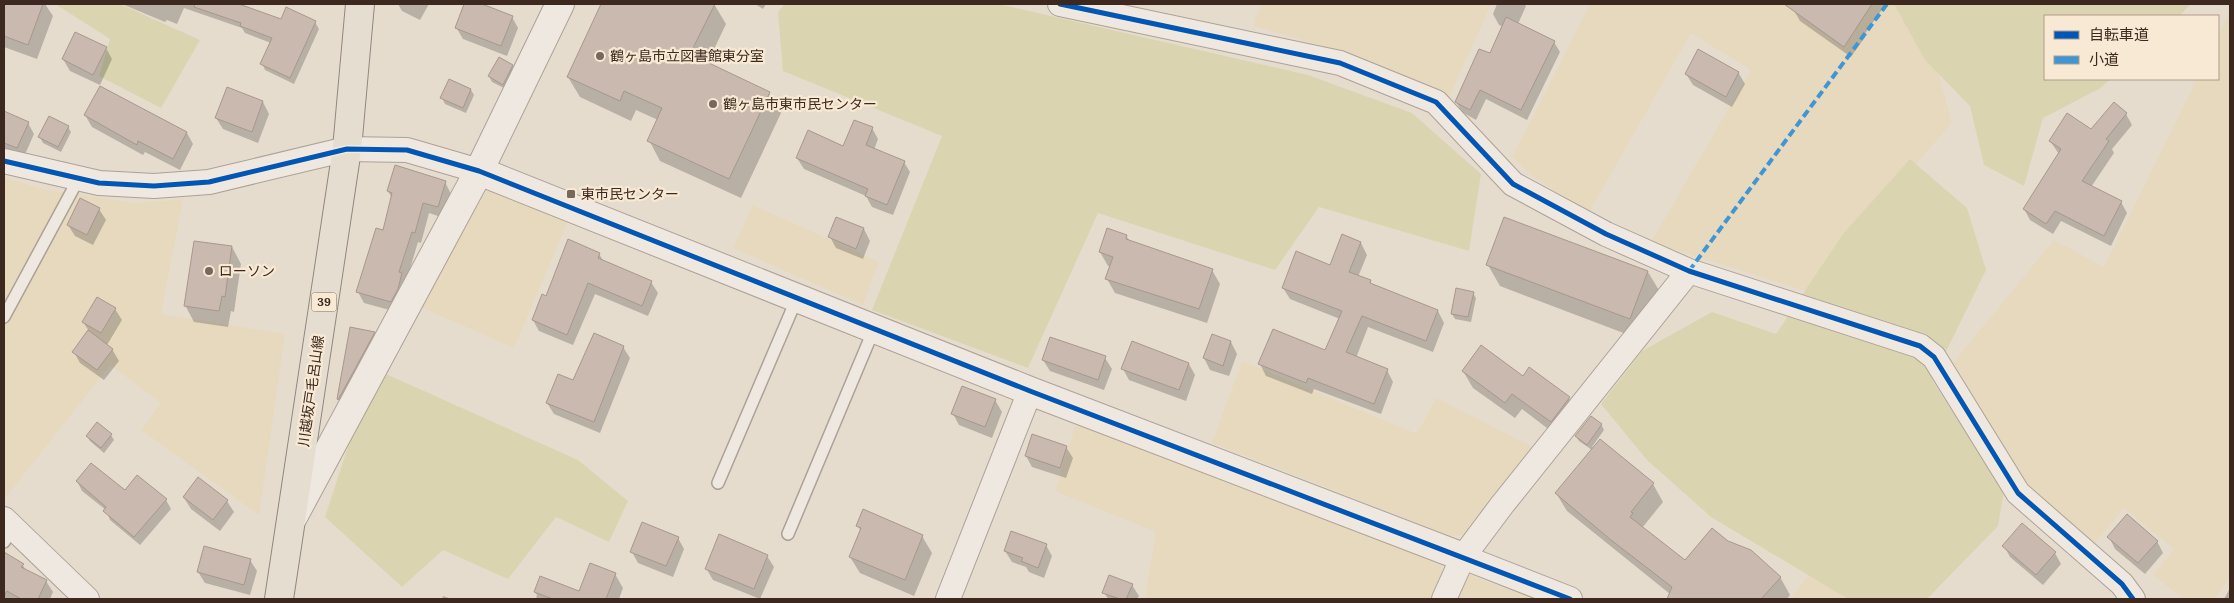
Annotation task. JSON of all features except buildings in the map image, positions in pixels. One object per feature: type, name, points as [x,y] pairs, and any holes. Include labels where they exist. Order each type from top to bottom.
[{"type":"main road","name":"川越坂戸毛呂山線","points":[[279,599],[346,150],[360,4]]},
{"type":"street","points":[[292,519],[479,171],[560,4]]},
{"type":"street","points":[[1060,4],[1340,63],[1436,102],[1513,184],[1606,234],[1689,271],[1920,346],[1934,357],[2018,493],[2122,584],[2133,599]]},
{"type":"street","points":[[4,161],[99,183],[154,186],[209,182],[346,150],[408,150],[479,171],[1030,391],[1570,599]]},
{"type":"street","points":[[1444,599],[1463,557],[1689,271]]},
{"type":"street","points":[[948,599],[1030,391]]},
{"type":"street","points":[[7,529],[84,598]]},
{"type":"lane","points":[[4,317],[79,178]]},
{"type":"lane","points":[[718,483],[797,298]]},
{"type":"lane","points":[[788,534],[874,329]]},
{"type":"shaded area","points":[[55,4],[120,4],[200,40],[161,108],[99,76],[110,39]]},
{"type":"shaded area","points":[[785,4],[998,4],[1308,75],[1412,113],[1481,174],[1469,251],[1319,207],[1275,270],[1098,213],[1028,368],[872,310],[942,136],[783,71],[778,12]]},
{"type":"shaded area","points":[[1261,4],[1491,4],[1448,100],[1349,54],[1254,26]]},
{"type":"shaded area","points":[[1590,4],[1919,4],[1952,123],[1921,158],[1812,293],[1651,242],[1751,70],[1691,33],[1589,213],[1532,176],[1512,157]]},
{"type":"shaded area","points":[[1894,4],[2191,4],[2180,15],[2044,15],[2044,80],[2110,80],[2099,89],[2043,118],[2024,186],[1984,165],[1970,106],[1925,60]]},
{"type":"shaded area","points":[[2230,11],[2230,578],[2214,599],[2184,599],[2153,575],[2174,549],[2124,508],[2092,547],[2027,485],[1951,365],[2054,240],[2104,267],[2197,80],[2219,80],[2219,34]]},
{"type":"shaded area","points":[[1910,159],[1967,208],[1986,270],[1932,380],[2004,491],[1998,526],[1927,599],[1848,599],[1711,517],[1647,460],[1601,404],[1642,351],[1712,312],[1776,334],[1843,234]]},
{"type":"shaded area","points":[[4,177],[42,189],[135,203],[183,199],[161,314],[285,334],[259,515],[141,430],[161,403],[110,365],[4,500]]},
{"type":"shaded area","points":[[492,188],[569,219],[514,348],[416,305],[481,192]]},
{"type":"shaded area","points":[[753,205],[879,262],[863,305],[733,248]]},
{"type":"shaded area","points":[[1242,361],[1417,434],[1436,398],[1535,448],[1464,535],[1451,536],[1212,443]]},
{"type":"shaded area","points":[[386,374],[578,460],[628,501],[609,542],[556,517],[508,579],[443,550],[402,587],[325,517],[358,416]]},
{"type":"shaded area","points":[[1076,424],[1203,467],[1440,565],[1442,574],[1431,599],[1145,599],[1156,532],[1055,491]]},
{"type":"shaded area","points":[[1816,566],[1900,599],[1790,599]]},
{"type":"shaded area","points":[[1466,574],[1534,599],[1454,599]]},
{"type":"marked path","points":[[1689,271],[1887,4]]},
{"type":"cycle path","points":[[1060,4],[1340,63],[1436,102],[1513,184],[1606,234],[1689,271],[1920,346],[1934,357],[2018,493],[2122,584],[2133,599]]},
{"type":"cycle path","points":[[4,161],[99,183],[154,186],[209,182],[347,149],[407,150],[479,171],[1030,391],[1570,599]]},
{"type":"place","name":"鶴ヶ島市立図書館東分室","points":[[600,56]]},
{"type":"place","name":"鶴ヶ島市東市民センター","points":[[713,104]]},
{"type":"place","name":"東市民センター","points":[[571,194]]},
{"type":"place","name":"ローソン","points":[[209,271]]}]
